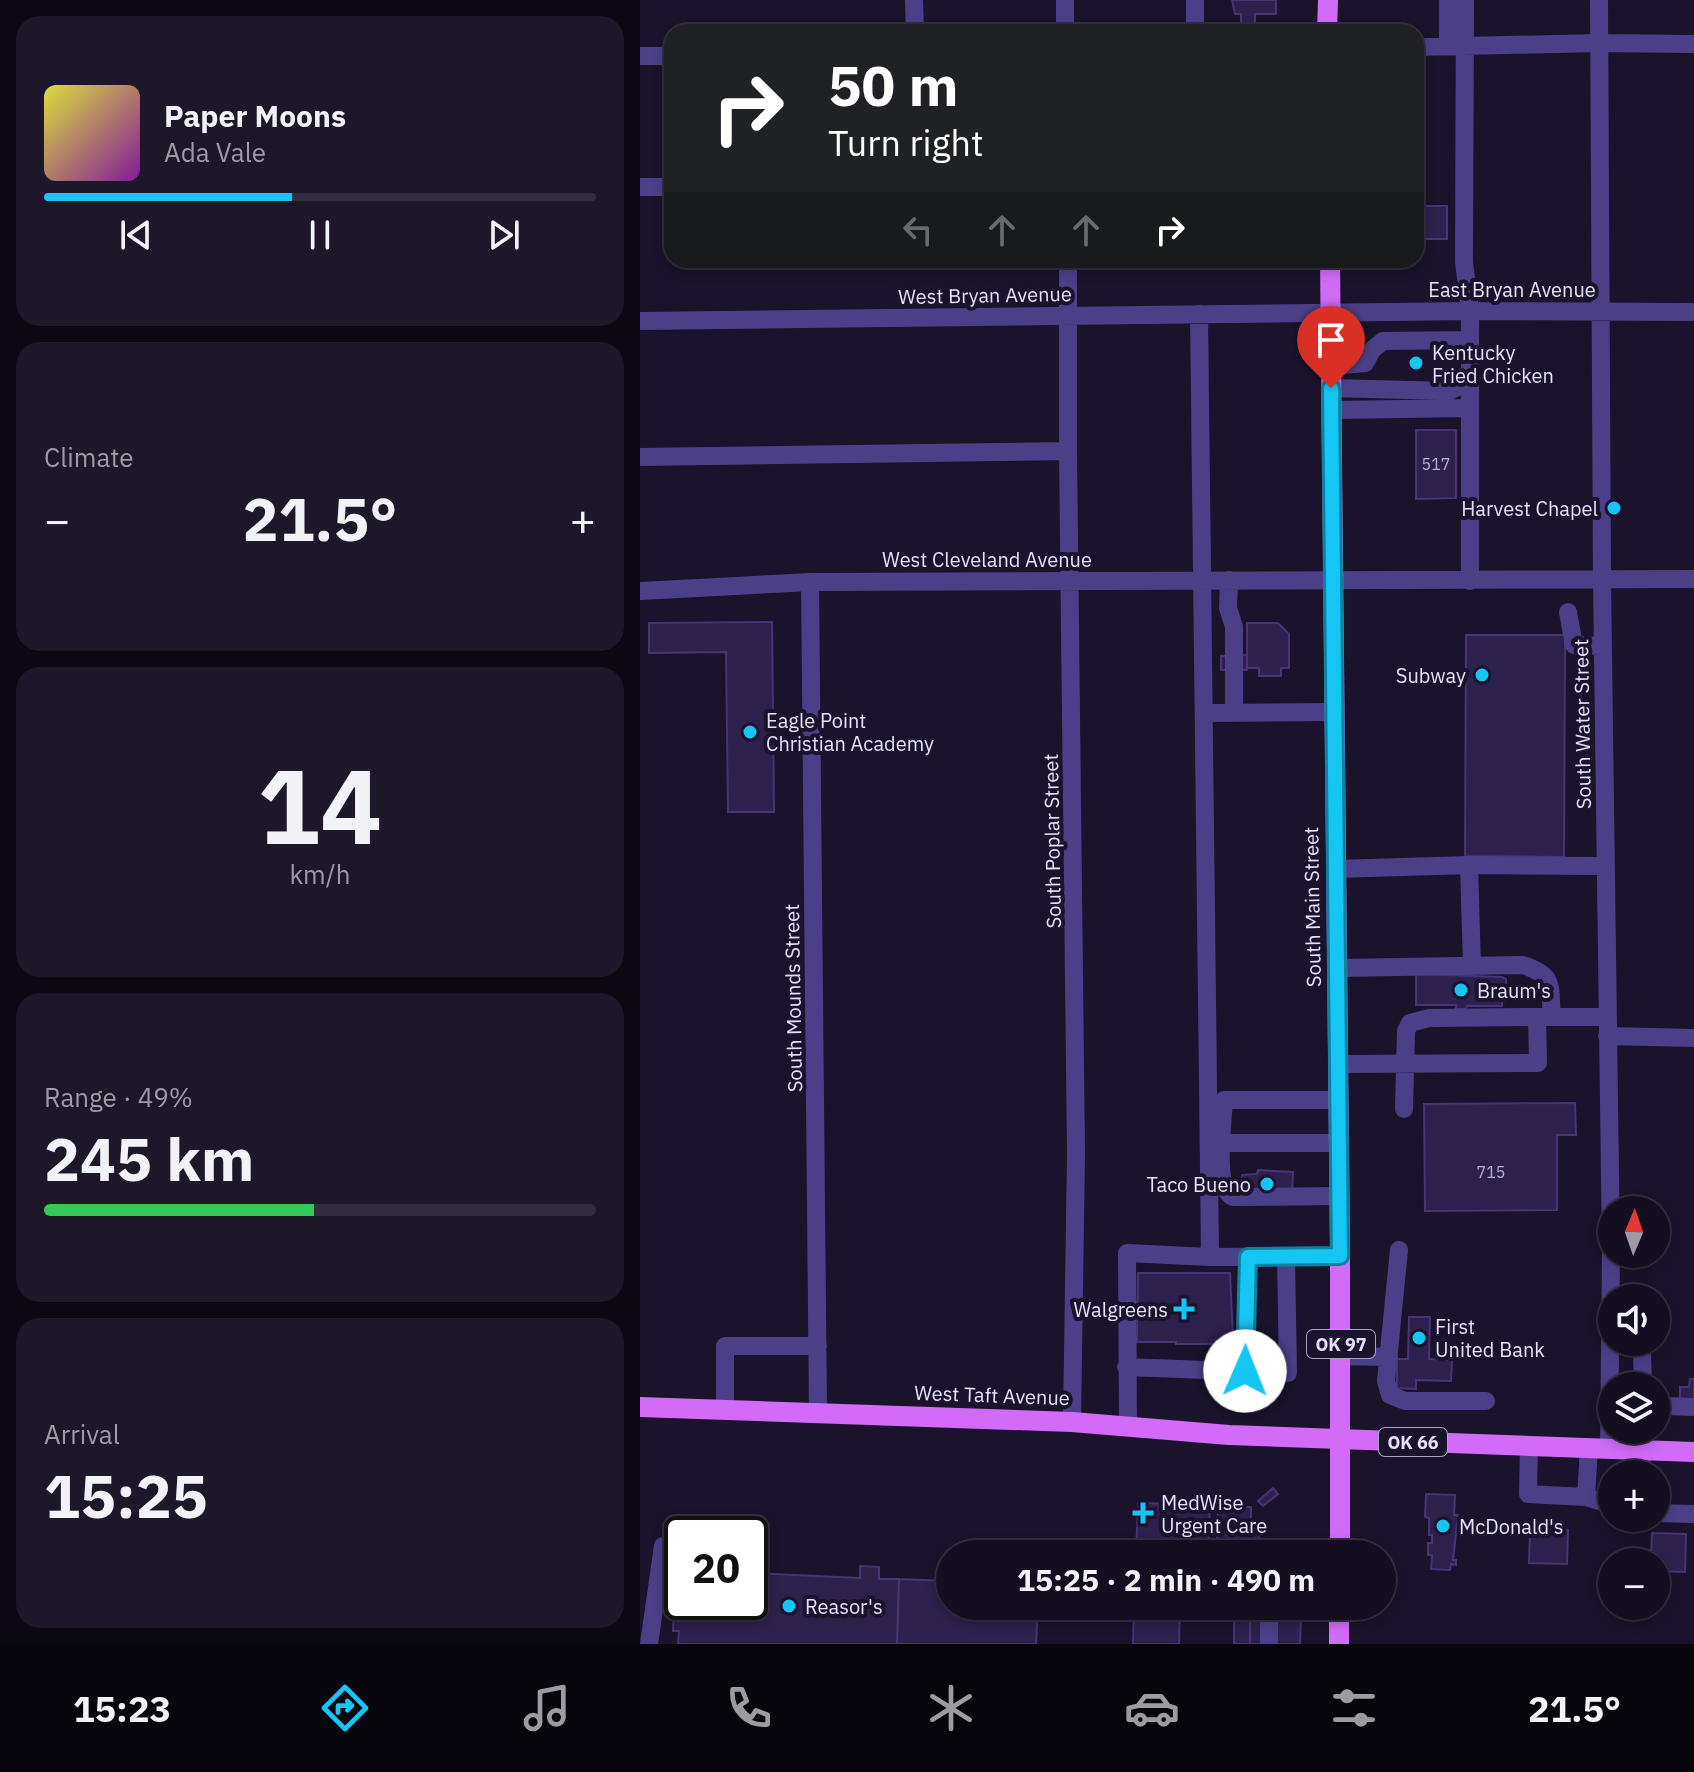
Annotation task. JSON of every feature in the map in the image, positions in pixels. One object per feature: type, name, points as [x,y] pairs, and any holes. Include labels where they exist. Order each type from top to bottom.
[{"type":"main road","points":[[1327,24],[1328,0]]},
{"type":"main road","name":"South Main Street","points":[[1330,268],[1340,1540]]},
{"type":"main road","name":"West Taft Avenue","points":[[640,1407],[1072,1422],[1229,1435],[1341,1439]]},
{"type":"main road","name":"OK 66","points":[[1341,1439],[1694,1452]]},
{"type":"main road","points":[[1339,1620],[1339,1644]]},
{"type":"street","points":[[914,0],[915,24]]},
{"type":"street","points":[[1065,0],[1065,24]]},
{"type":"street","points":[[1195,0],[1195,24]]},
{"type":"street","points":[[1448,0],[1457,46],[1464,262],[1470,311],[1470,581]]},
{"type":"street","points":[[1457,46],[1465,0]]},
{"type":"street","name":"South Water Street","points":[[1586,1497],[1599,1448],[1611,1251],[1602,580],[1599,0]]},
{"type":"street","points":[[1424,47],[1694,44]]},
{"type":"street","points":[[640,56],[664,56]]},
{"type":"street","points":[[640,187],[664,187]]},
{"type":"street","name":"South Poplar Street","points":[[1068,268],[1076,1153],[1072,1422]]},
{"type":"street","points":[[1431,311],[1432,340]]},
{"type":"street","points":[[1397,312],[1397,340]]},
{"type":"street","name":"East Bryan Avenue","points":[[1331,313],[1694,312]]},
{"type":"street","name":"West Bryan Avenue","points":[[640,321],[1331,313]]},
{"type":"street","points":[[1199,314],[1210,1257]]},
{"type":"street","points":[[1331,366],[1361,365],[1383,341],[1470,340]]},
{"type":"street","points":[[1331,388],[1449,391],[1470,381]]},
{"type":"street","points":[[1332,410],[1470,408]]},
{"type":"street","points":[[640,457],[1068,451]]},
{"type":"street","name":"West Cleveland Avenue","points":[[640,591],[810,582],[1694,579]]},
{"type":"street","points":[[1229,580],[1228,608],[1234,627],[1234,713]]},
{"type":"street","name":"South Mounds Street","points":[[810,582],[818,1413]]},
{"type":"street","points":[[1568,612],[1574,645],[1603,646]]},
{"type":"street","points":[[1204,713],[1335,712]]},
{"type":"street","points":[[1336,869],[1469,865],[1605,866]]},
{"type":"street","points":[[1469,865],[1472,966]]},
{"type":"street","points":[[1337,968],[1523,965],[1541,971],[1548,978],[1538,1063],[1338,1064]]},
{"type":"street","points":[[1404,1109],[1406,1031],[1410,1023],[1417,1019],[1607,1017]]},
{"type":"street","points":[[1607,1036],[1694,1038]]},
{"type":"street","points":[[1338,1100],[1226,1099],[1221,1175],[1223,1188],[1228,1195],[1274,1199],[1339,1196]]},
{"type":"street","points":[[1222,1143],[1339,1143]]},
{"type":"street","points":[[1399,1250],[1386,1381],[1390,1395],[1405,1401],[1486,1401]]},
{"type":"street","points":[[1123,1426],[1127,1253],[1210,1257],[1340,1256]]},
{"type":"street","points":[[1126,1367],[1288,1373],[1286,1256]]},
{"type":"street","points":[[1245,1371],[1248,1257]]},
{"type":"street","points":[[725,1410],[725,1346],[818,1346]]},
{"type":"street","points":[[1645,1372],[1648,1351],[1652,1372]]},
{"type":"street","points":[[1341,1356],[1389,1357]]},
{"type":"street","points":[[1529,1446],[1528,1494],[1586,1497],[1598,1501]]},
{"type":"street","points":[[1642,1450],[1642,1460]]},
{"type":"street","points":[[1670,1513],[1694,1514]]},
{"type":"street","points":[[649,1644],[663,1546]]},
{"type":"street","points":[[1269,1620],[1269,1644]]},
{"type":"building","points":[[1232,0],[1276,0],[1276,14],[1255,14],[1255,24],[1241,24],[1241,14],[1235,14]]},
{"type":"building","points":[[1424,206],[1447,206],[1447,239],[1424,239]]},
{"type":"building","points":[[1416,430],[1456,430],[1456,498],[1416,499]]},
{"type":"building","name":"Eagle Point Christian Academy","points":[[772,622],[774,812],[728,812],[726,652],[649,653],[649,623]]},
{"type":"building","points":[[1247,623],[1278,623],[1289,634],[1289,668],[1281,668],[1281,676],[1259,676],[1259,668],[1247,668]]},
{"type":"building","points":[[1466,635],[1565,635],[1564,857],[1465,856]]},
{"type":"building","points":[[1247,655],[1247,670],[1221,670],[1221,656]]},
{"type":"building","name":"Braum's","points":[[1416,974],[1502,977],[1506,979],[1506,1001],[1502,1001],[1502,1006],[1467,1006],[1466,1009],[1456,1009],[1456,1005],[1416,1005]]},
{"type":"building","points":[[1575,1103],[1576,1135],[1557,1135],[1557,1210],[1425,1211],[1424,1104]]},
{"type":"building","name":"Taco Bueno","points":[[1258,1170],[1293,1172],[1292,1195],[1242,1194],[1242,1175],[1257,1174]]},
{"type":"building","name":"Walgreens","points":[[1138,1273],[1230,1273],[1233,1337],[1225,1347],[1216,1344],[1137,1342]]},
{"type":"building","name":"First United Bank","points":[[1409,1317],[1430,1317],[1429,1359],[1452,1360],[1451,1381],[1416,1380],[1416,1389],[1397,1388],[1397,1359],[1408,1359]]},
{"type":"building","points":[[1690,1379],[1694,1379],[1694,1401],[1680,1400],[1680,1387],[1689,1387]]},
{"type":"building","points":[[1273,1488],[1278,1494],[1263,1506],[1258,1501]]},
{"type":"building","name":"McDonald's","points":[[1426,1494],[1455,1495],[1454,1515],[1458,1515],[1453,1560],[1456,1560],[1456,1565],[1451,1564],[1450,1570],[1431,1569],[1432,1555],[1428,1555],[1428,1543],[1432,1543],[1432,1535],[1429,1535],[1429,1518],[1425,1517]]},
{"type":"building","points":[[1138,1503],[1210,1505],[1209,1540],[1137,1540]]},
{"type":"building","points":[[1218,1506],[1251,1507],[1251,1523],[1259,1523],[1259,1540],[1217,1540]]},
{"type":"building","points":[[1530,1528],[1568,1530],[1567,1564],[1529,1563]]},
{"type":"building","points":[[1652,1533],[1686,1534],[1685,1572],[1670,1571],[1670,1548],[1651,1548]]},
{"type":"building","name":"Reasor's","points":[[860,1566],[879,1567],[879,1579],[899,1579],[897,1644],[678,1644],[679,1631],[673,1631],[674,1620],[768,1620],[768,1574],[860,1578]]},
{"type":"building","points":[[899,1579],[936,1580],[936,1620],[1037,1620],[1036,1644],[897,1644]]},
{"type":"building","points":[[1134,1620],[1180,1620],[1179,1644],[1133,1644]]},
{"type":"building","points":[[1234,1620],[1250,1620],[1250,1644],[1234,1644]]},
{"type":"building","points":[[1250,1620],[1301,1620],[1300,1644],[1250,1644]]},
{"type":"place","name":"Kentucky Fried Chicken","points":[[1416,363]]},
{"type":"place","name":"Harvest Chapel","points":[[1614,508]]},
{"type":"place","name":"Subway","points":[[1482,675]]},
{"type":"place","name":"Eagle Point Christian Academy","points":[[750,732]]},
{"type":"place","name":"Braum's","points":[[1461,990]]},
{"type":"place","name":"Taco Bueno","points":[[1267,1184]]},
{"type":"place","name":"Walgreens","points":[[1184,1309]]},
{"type":"place","name":"First United Bank","points":[[1419,1338]]},
{"type":"place","name":"MedWise Urgent Care","points":[[1143,1513]]},
{"type":"place","name":"McDonald's","points":[[1443,1526]]},
{"type":"place","name":"Reasor's","points":[[789,1606]]},
{"type":"route","points":[[1245,1371],[1248,1257],[1340,1256],[1331,388]]}]
